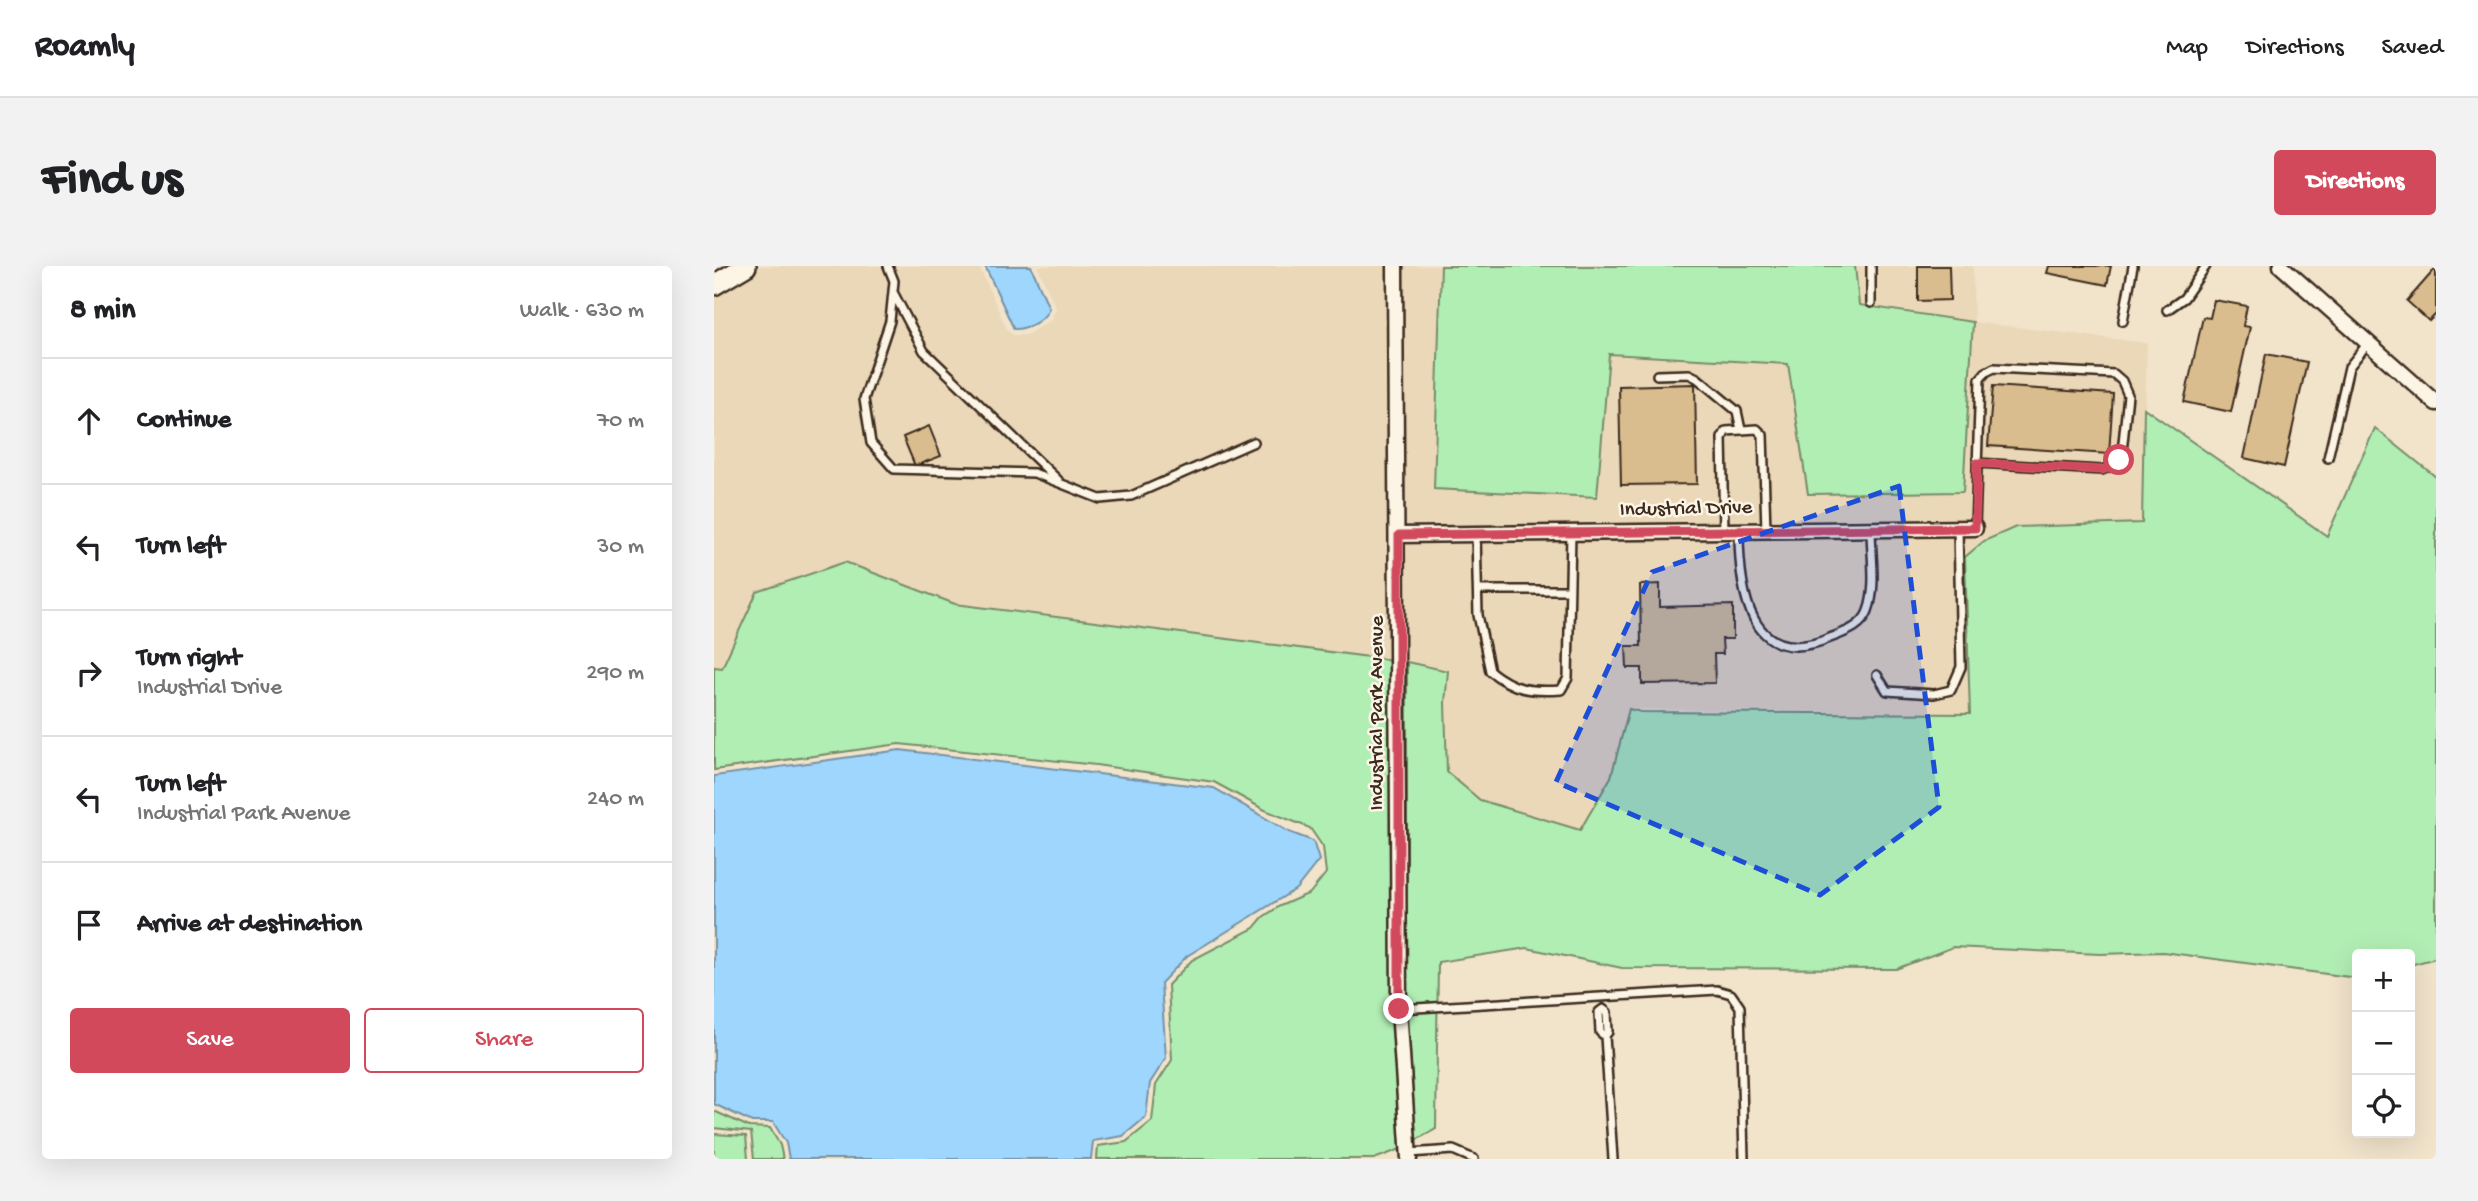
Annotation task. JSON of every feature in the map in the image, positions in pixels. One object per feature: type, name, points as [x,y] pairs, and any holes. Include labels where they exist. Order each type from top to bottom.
[{"type":"street","points":[[714,285],[746,266]]},
{"type":"street","name":"Industrial Park Avenue","points":[[1395,266],[1399,535],[1399,1009],[1409,1156]]},
{"type":"street","points":[[2281,266],[2436,403]]},
{"type":"street","name":"Industrial Drive","points":[[1399,535],[1975,528]]},
{"type":"lane","points":[[888,266],[894,281],[890,321],[864,399],[871,443],[894,469],[1034,473],[1100,499],[1131,496],[1254,442]]},
{"type":"lane","points":[[1871,266],[1871,303]]},
{"type":"lane","points":[[2123,321],[2133,266]]},
{"type":"lane","points":[[2167,310],[2184,298],[2206,266]]},
{"type":"lane","points":[[893,292],[924,351],[1061,483]]},
{"type":"lane","points":[[2328,458],[2349,367],[2368,343]]},
{"type":"lane","points":[[1975,528],[1977,463],[1980,380],[1989,369],[2114,374],[2124,385],[2128,395],[2122,452],[2112,467],[2102,470],[1977,463]]},
{"type":"lane","points":[[1657,375],[1689,374],[1697,378],[1737,411],[1741,430]]},
{"type":"lane","points":[[1766,530],[1763,435],[1757,429],[1726,431],[1722,438],[1731,531],[1743,594],[1751,616],[1762,632],[1775,642],[1802,645],[1819,643],[1850,630],[1864,619],[1872,594],[1871,530]]},
{"type":"lane","points":[[1877,675],[1887,691],[1934,694],[1951,690],[1958,678],[1961,667],[1958,529]]},
{"type":"lane","points":[[1476,534],[1478,615],[1490,671],[1510,687],[1542,691],[1560,690],[1568,678],[1571,533]]},
{"type":"lane","points":[[1478,590],[1569,590]]},
{"type":"lane","points":[[1399,1009],[1717,990],[1731,994],[1740,1007],[1744,1159]]},
{"type":"lane","points":[[1603,997],[1603,1009],[1607,1012],[1608,1032],[1605,1037],[1613,1159]]},
{"type":"lane","points":[[1409,1156],[1453,1150],[1474,1159]]},
{"type":"highlighted area","points":[[1899,486],[1939,807],[1820,895],[1556,782],[1652,572]]},
{"type":"shaded area","points":[[761,266],[979,266],[1008,331],[1013,335],[1026,335],[1051,320],[1056,308],[1037,266],[1387,266],[1392,660],[955,604],[845,562],[757,592],[722,668],[714,667],[714,294]]},
{"type":"shaded area","points":[[1402,266],[1441,266],[1435,489],[1608,354],[1788,364],[1859,305],[1855,266],[1973,266],[1974,322],[2147,343],[2142,524],[2016,527],[1965,557],[1970,714],[1630,709],[1611,777],[1580,830],[1480,800],[1447,772],[1445,703],[1448,671],[1407,662],[1406,541],[1982,535],[1981,522],[1406,528]]},
{"type":"green space","points":[[1441,266],[1855,266],[1859,305],[1973,322],[1963,492],[1808,494],[1788,364],[1609,354],[1597,497],[1434,489]]},
{"type":"green space","points":[[2144,408],[2327,536],[2375,428],[2436,477],[2436,958],[2415,964],[2415,949],[2352,949],[2352,977],[2163,952],[2100,954],[1953,947],[1896,969],[1622,968],[1527,948],[1438,962],[1436,1129],[1416,1140],[1407,1009],[1407,662],[1448,671],[1445,703],[1447,772],[1480,800],[1580,830],[1611,777],[1629,709],[1641,712],[1970,714],[1965,557],[1984,541],[2016,527],[2142,523]]},
{"type":"green space","points":[[845,562],[955,604],[1392,660],[1392,1008],[1401,1149],[1374,1159],[1097,1159],[1098,1146],[1126,1142],[1152,1121],[1156,1085],[1172,1060],[1168,985],[1192,960],[1254,928],[1263,917],[1280,906],[1310,893],[1326,873],[1323,847],[1310,828],[1265,810],[1214,782],[1096,765],[899,744],[714,770],[714,667],[722,668],[757,592]]},
{"type":"green space","points":[[714,1111],[749,1127],[770,1128],[780,1145],[783,1159],[754,1159],[751,1132],[714,1128]]},
{"type":"green space","points":[[714,1134],[746,1136],[748,1159],[714,1159]]},
{"type":"water","points":[[985,266],[1031,266],[1049,308],[1043,317],[1030,326],[1014,329]]},
{"type":"water","points":[[900,750],[1214,788],[1289,832],[1313,841],[1319,860],[1296,889],[1187,956],[1161,983],[1166,1058],[1150,1083],[1146,1117],[1123,1136],[1093,1141],[1091,1159],[789,1159],[786,1143],[773,1122],[752,1122],[714,1104],[714,776]]},
{"type":"building","points":[[1918,266],[1949,266],[1950,300],[1918,301]]},
{"type":"building","points":[[2049,266],[2111,266],[2107,285],[2047,273]]},
{"type":"building","points":[[2436,268],[2436,314],[2429,321],[2407,301]]},
{"type":"building","points":[[2214,300],[2247,306],[2243,326],[2250,327],[2231,412],[2184,402],[2203,317],[2210,318]]},
{"type":"building","points":[[2266,354],[2307,362],[2284,467],[2244,458]]},
{"type":"building","points":[[1695,384],[1697,484],[1621,485],[1619,386]]},
{"type":"building","points":[[1993,386],[2113,394],[2109,454],[1988,446]]},
{"type":"building","points":[[929,426],[941,456],[915,466],[903,437]]},
{"type":"building","points":[[1660,584],[1660,607],[1733,605],[1733,639],[1722,639],[1723,654],[1714,654],[1715,683],[1642,684],[1642,668],[1627,668],[1626,646],[1641,646],[1640,585]]},
{"type":"route","points":[[1399,1009],[1399,535],[1975,528],[1977,463],[2102,470],[2112,467],[2119,460]]}]
